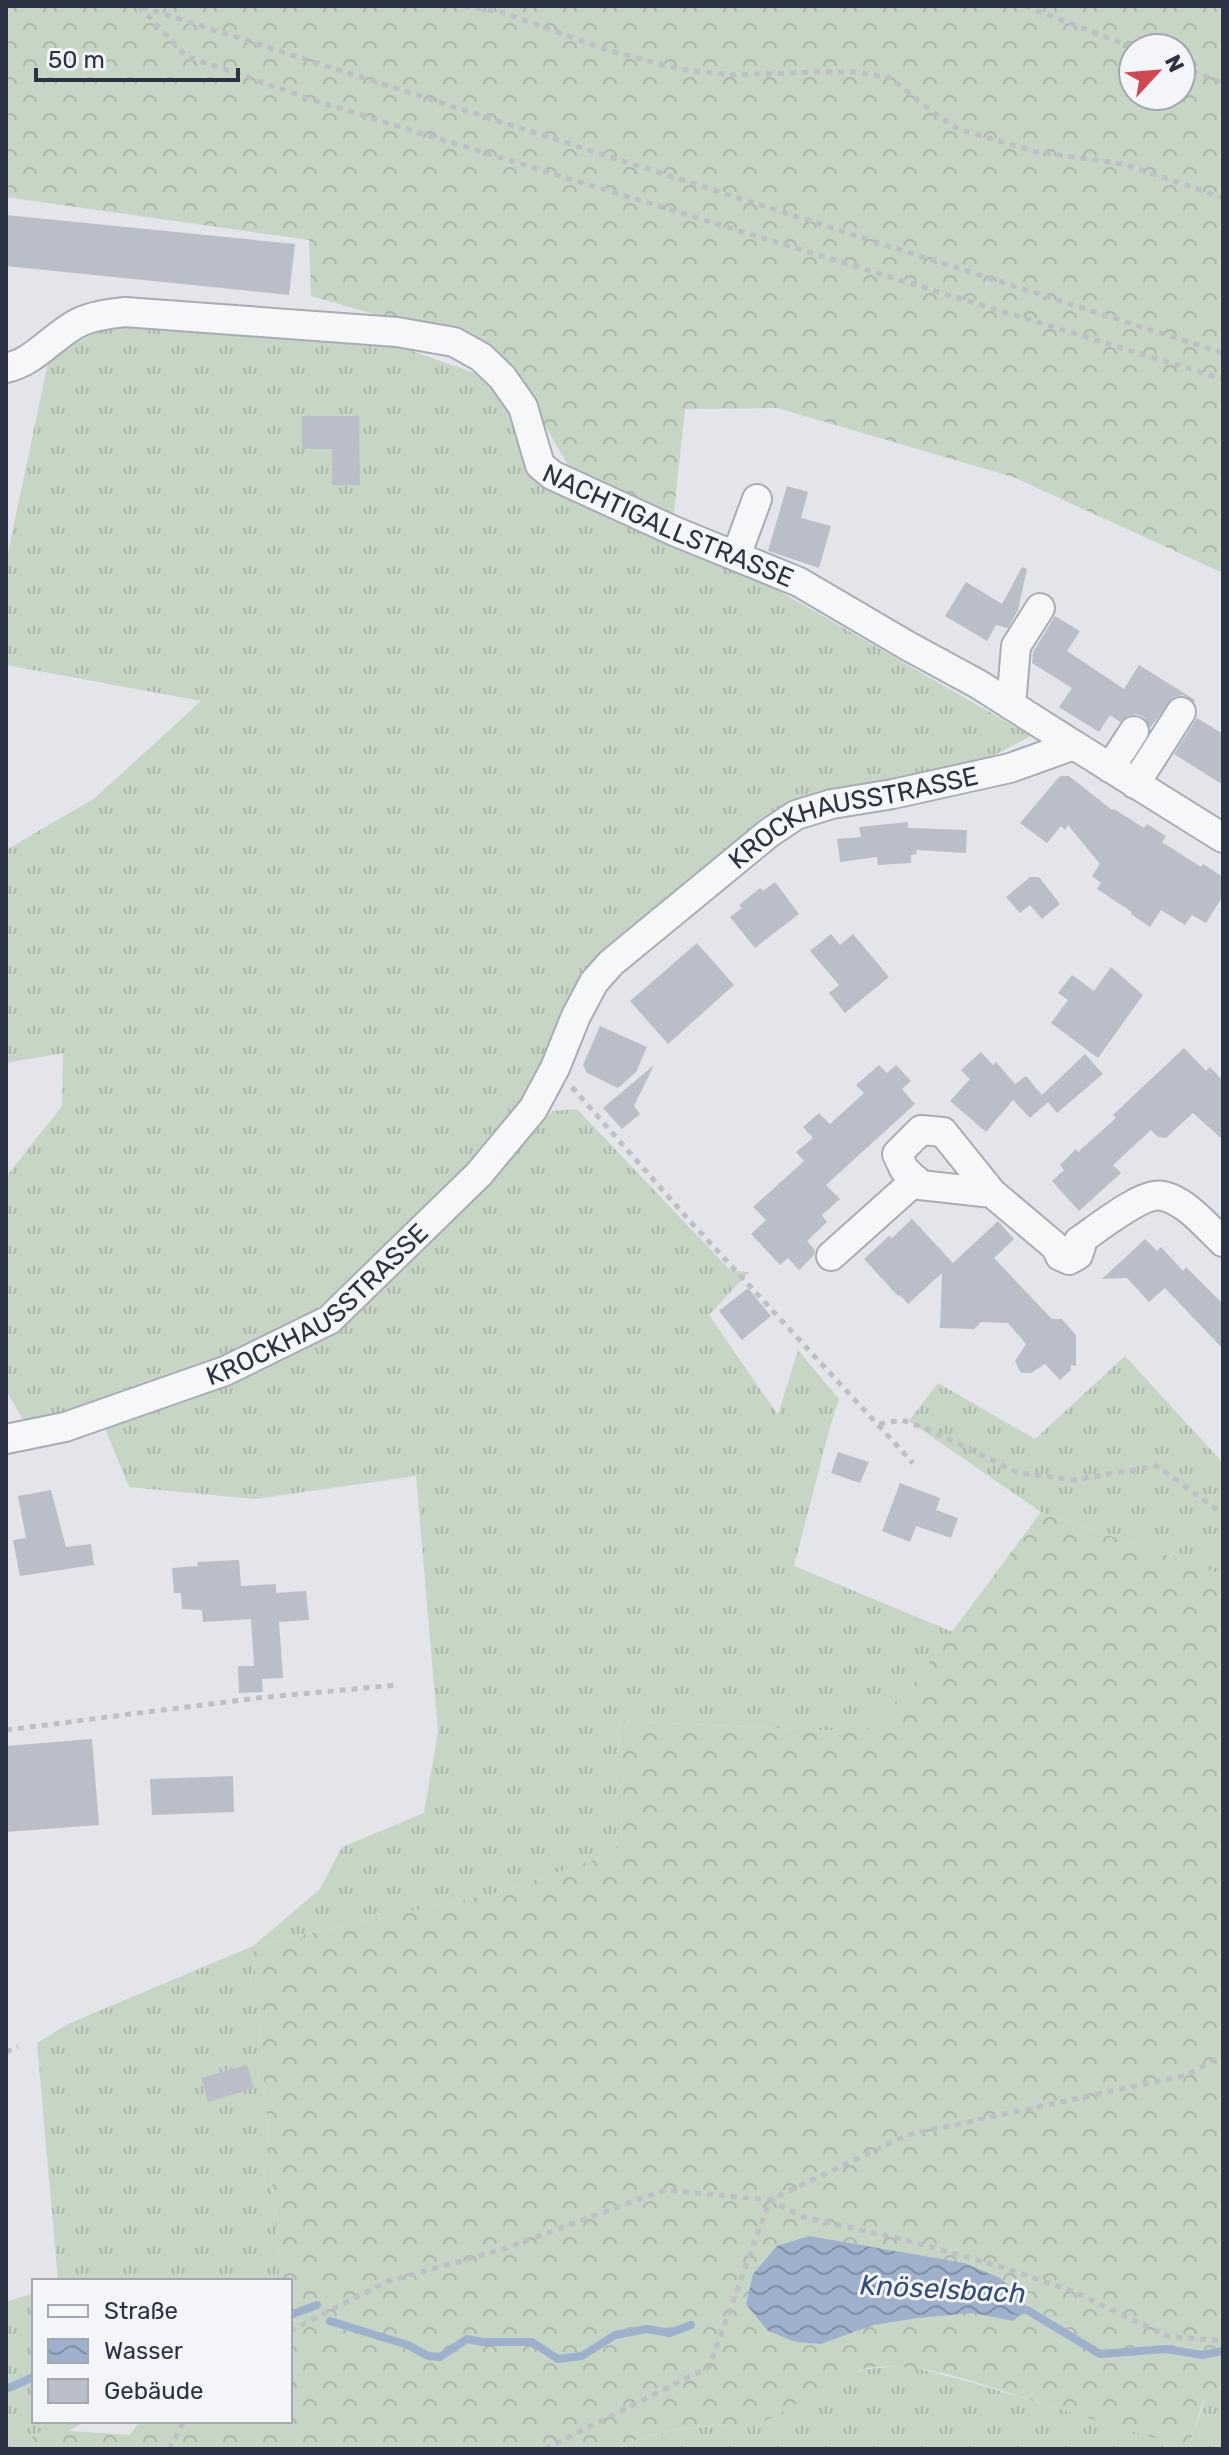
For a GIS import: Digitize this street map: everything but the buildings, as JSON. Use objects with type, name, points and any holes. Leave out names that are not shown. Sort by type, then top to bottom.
[{"type":"street","name":"NACHTIGALLSTRASSE","points":[[11,360],[76,324],[100,315],[125,312],[397,332],[454,342],[481,357],[502,377],[523,407],[540,465],[552,475],[674,531],[799,582],[1074,745]]},
{"type":"street","points":[[736,556],[757,499]]},
{"type":"street","points":[[1001,699],[1016,646],[1040,608]]},
{"type":"street","points":[[1001,699],[1004,627]]},
{"type":"street","points":[[1135,784],[1181,712]]},
{"type":"street","points":[[1110,768],[1134,731]]},
{"type":"street","points":[[1074,745],[1223,838]]},
{"type":"street","name":"KROCKHAUSSTRASSE","points":[[6,1439],[65,1427],[225,1371],[329,1320],[479,1174],[533,1109],[594,982],[611,963],[769,833],[796,815],[832,804],[1010,768],[1074,745]]},
{"type":"street","points":[[992,1193],[920,1185],[904,1169],[897,1154],[921,1130],[943,1132],[992,1193],[1068,1244],[1143,1199],[1161,1195],[1184,1206],[1223,1242]]},
{"type":"street","points":[[831,1256],[916,1180]]},
{"type":"path","points":[[139,6],[1223,353]]},
{"type":"path","points":[[139,6],[186,56],[319,102],[1223,379]]},
{"type":"path","points":[[464,6],[502,12],[607,50],[679,69],[730,75],[854,72],[889,77],[958,129],[1037,152],[1124,164],[1223,198]]},
{"type":"path","points":[[1025,6],[1117,41]]},
{"type":"path","points":[[1197,73],[1223,83]]},
{"type":"path","points":[[555,1068],[688,1219],[913,1463]]},
{"type":"path","points":[[879,1424],[902,1420],[1019,1473],[1074,1480],[1157,1466],[1223,1514]]},
{"type":"path","points":[[6,1730],[257,1698],[397,1685]]},
{"type":"path","points":[[6,2052],[18,2047]]},
{"type":"path","points":[[545,2449],[709,2367],[770,2200],[907,2135],[1187,2075],[1223,2055]]},
{"type":"path","points":[[292,2330],[386,2282],[500,2250],[665,2190],[770,2200],[803,2217],[906,2240],[1058,2286],[1167,2336],[1223,2341]]},
{"type":"path","points":[[169,2449],[183,2423]]},
{"type":"green space","points":[[6,6],[1223,6],[1223,573],[1013,477],[777,408],[685,409],[673,521],[570,469],[508,360],[457,338],[311,296],[309,240],[6,197]]},
{"type":"green space","points":[[116,321],[389,343],[492,379],[540,478],[750,574],[1031,736],[983,761],[799,799],[635,924],[576,990],[543,1071],[468,1167],[310,1315],[184,1374],[26,1425],[6,1390],[6,1177],[62,1106],[63,1053],[6,1063],[6,850],[95,798],[201,701],[6,665],[6,562],[49,358]]},
{"type":"green space","points":[[577,1109],[731,1271],[749,1272],[709,1315],[778,1415],[798,1350],[839,1399],[794,1566],[953,1632],[913,1684],[866,1732],[619,1721],[616,1852],[504,1891],[253,1946],[320,1889],[342,1847],[424,1813],[438,1732],[416,1476],[255,1499],[129,1487],[104,1426],[186,1402],[338,1329],[483,1192],[552,1111]]},
{"type":"green space","points":[[1125,1356],[1223,1463],[1223,1575],[1041,1512],[909,1421],[938,1383],[1035,1439]]},
{"type":"green space","points":[[1041,1512],[1223,1575],[1223,2404],[1204,2400],[1188,2448],[950,2375],[904,2367],[882,2367],[860,2370],[832,2381],[780,2413],[752,2425],[678,2430],[652,2435],[616,2449],[16,2449],[43,2429],[130,2435],[139,2423],[292,2423],[292,2279],[280,2279],[253,1946],[504,1891],[616,1852],[619,1721],[866,1732],[913,1684]]},
{"type":"green space","points":[[253,1946],[280,2279],[58,2279],[37,2043],[68,2024]]},
{"type":"green space","points":[[32,2294],[32,2423],[83,2423],[33,2449],[6,2449],[6,2302]]},
{"type":"green space","points":[[889,2367],[913,2367],[967,2381],[1188,2448],[1205,2400],[1223,2404],[1223,2449],[616,2449],[653,2435],[679,2430],[755,2424],[841,2376]]},
{"type":"water","points":[[809,2236],[964,2263],[1000,2278],[1023,2298],[1027,2310],[1013,2321],[973,2313],[917,2318],[873,2325],[821,2344],[796,2342],[768,2331],[746,2304],[753,2274],[777,2246]]},
{"type":"waterway","name":"Knöselsbach","points":[[292,2314],[317,2305]]},
{"type":"waterway","name":"Knöselsbach","points":[[1017,2310],[1027,2310],[1100,2354],[1166,2349],[1202,2355],[1223,2351]]},
{"type":"waterway","name":"Knöselsbach","points":[[330,2321],[408,2345],[428,2356],[440,2357],[467,2339],[532,2342],[558,2359],[582,2356],[615,2335],[647,2329],[670,2333],[691,2325]]},
{"type":"waterway","name":"Knöselsbach","points":[[6,2389],[32,2378]]}]
